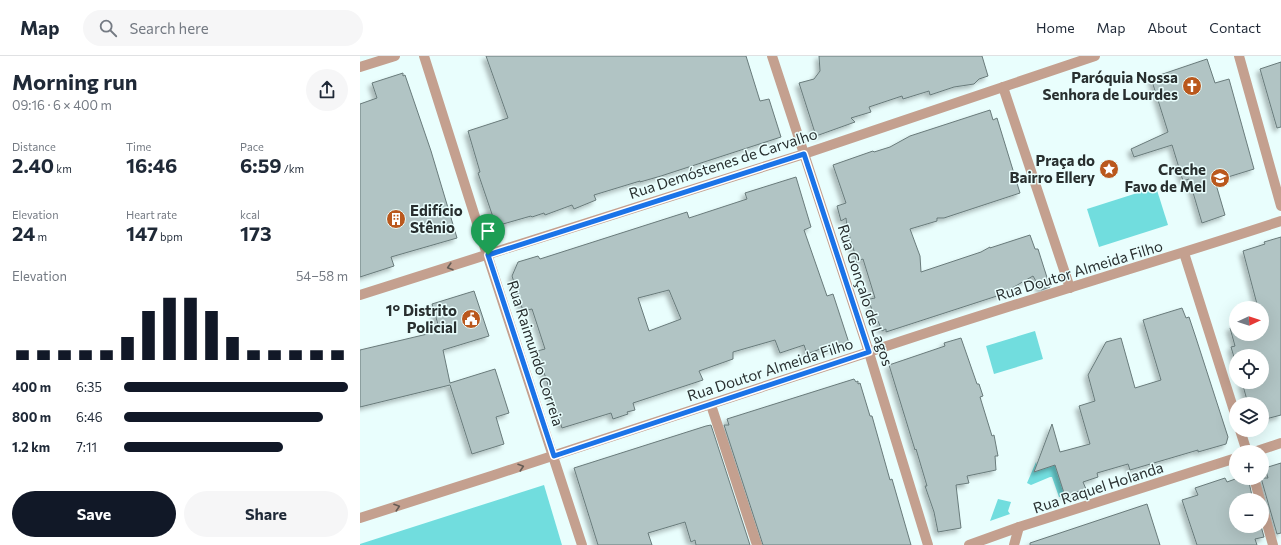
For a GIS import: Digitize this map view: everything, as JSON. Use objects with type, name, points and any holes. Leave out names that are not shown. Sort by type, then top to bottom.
[{"type":"street","points":[[360,67],[395,56]]},
{"type":"street","name":"Rua Raimundo Correia","points":[[424,56],[582,545]]},
{"type":"street","name":"Rua Gonçalo de Lagos","points":[[772,56],[869,352],[928,545]]},
{"type":"street","name":"Rua Demóstenes de Carvalho","points":[[360,295],[804,154],[1095,56]]},
{"type":"street","points":[[1239,56],[1281,206]]},
{"type":"street","points":[[1003,87],[1070,288]]},
{"type":"street","name":"Rua Doutor Almeida Filho","points":[[360,518],[711,405],[869,352],[1281,221]]},
{"type":"street","points":[[1184,253],[1230,397]]},
{"type":"street","points":[[711,405],[757,545]]},
{"type":"street","points":[[1269,447],[1281,443]]},
{"type":"street","name":"Rua Raquel Holanda","points":[[969,545],[1229,460]]},
{"type":"street","points":[[1014,545],[1019,528]]},
{"type":"street","points":[[1269,531],[1273,545]]},
{"type":"shaded area","points":[[1156,187],[1168,225],[1099,247],[1087,209]]},
{"type":"shaded area","points":[[1035,331],[1043,359],[994,374],[986,346]]},
{"type":"shaded area","points":[[1036,462],[1039,470],[1055,465],[1065,496],[1059,497],[1052,477],[1031,485],[1027,483]]},
{"type":"shaded area","points":[[544,485],[562,545],[360,545],[360,544]]},
{"type":"shaded area","points":[[998,499],[1011,502],[1008,511],[1010,514],[990,521]]},
{"type":"building","points":[[486,56],[746,56],[760,101],[769,99],[781,137],[661,176],[594,195],[596,200],[574,209],[572,205],[545,215],[544,213],[496,226],[478,173],[480,172],[468,131],[508,118]]},
{"type":"building","points":[[819,56],[982,56],[988,76],[979,79],[974,84],[954,87],[930,95],[929,91],[903,99],[902,96],[869,107],[871,112],[851,118],[855,122],[816,136],[799,83],[814,79],[820,71]]},
{"type":"building","points":[[1207,59],[1215,83],[1229,79],[1254,169],[1215,181],[1225,215],[1202,223],[1189,179],[1183,181],[1172,145],[1134,157],[1131,149],[1168,132],[1151,78]]},
{"type":"building","points":[[1281,62],[1281,127],[1277,128],[1260,69]]},
{"type":"building","points":[[403,73],[403,76],[405,75],[431,151],[457,238],[391,257],[394,266],[360,277],[360,104],[377,98],[372,83]]},
{"type":"building","points":[[990,110],[993,120],[997,118],[1020,193],[944,218],[937,218],[937,221],[910,229],[920,256],[921,272],[981,252],[990,247],[1030,235],[1035,249],[1038,249],[1050,287],[1041,290],[1033,276],[1000,295],[886,332],[886,329],[882,331],[878,321],[876,322],[870,304],[870,299],[875,298],[863,259],[856,262],[847,228],[846,218],[841,221],[837,206],[846,203],[833,165],[873,151],[874,152],[890,147],[910,136]]},
{"type":"building","points":[[796,177],[811,227],[804,230],[827,296],[833,294],[849,343],[824,351],[823,348],[807,354],[804,345],[780,353],[775,340],[733,352],[733,359],[699,371],[703,380],[633,403],[635,410],[627,412],[628,414],[613,419],[611,413],[562,428],[537,351],[545,349],[532,309],[523,311],[512,276],[518,262],[538,256],[540,259],[687,212],[689,218],[747,199],[745,193]],"holes":[[[669,290],[681,319],[649,331],[638,298]]]},
{"type":"building","points":[[1281,237],[1281,415],[1269,418],[1269,397],[1246,397],[1244,389],[1269,389],[1269,349],[1232,349],[1231,347],[1235,346],[1234,341],[1269,341],[1269,301],[1256,301],[1243,251],[1265,244],[1264,242]]},
{"type":"building","points":[[474,291],[489,336],[443,350],[450,383],[495,369],[509,413],[496,417],[504,444],[472,454],[450,385],[360,407],[360,350],[440,331],[432,304]]},
{"type":"building","points":[[1182,308],[1186,318],[1189,317],[1196,338],[1228,437],[1226,444],[1198,452],[1198,450],[1130,470],[1128,464],[1097,473],[1098,477],[1083,482],[1086,489],[1065,496],[1055,465],[1034,472],[1052,424],[1060,452],[1090,444],[1079,406],[1095,401],[1088,375],[1106,342],[1121,338],[1135,388],[1161,380],[1143,320]]},
{"type":"building","points":[[961,338],[977,384],[979,384],[983,396],[980,397],[992,436],[994,435],[998,456],[995,456],[996,470],[967,476],[969,483],[956,485],[961,528],[938,532],[934,512],[925,486],[927,486],[889,365],[945,346],[944,343]]},
{"type":"building","points":[[854,379],[856,382],[858,381],[858,384],[860,383],[870,416],[872,416],[890,480],[892,479],[911,545],[763,545],[724,425],[729,425],[727,419]]},
{"type":"building","points":[[711,425],[750,545],[696,545],[695,540],[691,542],[685,522],[648,533],[652,545],[598,545],[574,468]]},
{"type":"building","points":[[1281,463],[1281,533],[1277,534],[1269,506],[1269,493],[1265,493],[1263,485],[1269,485],[1269,467]]},
{"type":"building","points":[[1225,478],[1227,482],[1229,481],[1229,485],[1250,485],[1251,493],[1229,493],[1229,533],[1263,533],[1264,537],[1255,539],[1257,545],[1197,545],[1182,500],[1198,495],[1195,488]]},
{"type":"building","points":[[1147,504],[1160,545],[1030,545],[1030,543]]},
{"type":"place","name":"Paróquia Nossa Senhora de Lourdes","points":[[1192,86]]},
{"type":"place","name":"Praça do Bairro Ellery","points":[[1109,169]]},
{"type":"place","name":"Creche Favo de Mel","points":[[1220,178]]},
{"type":"place","name":"Edifício Stênio","points":[[396,219]]},
{"type":"place","name":"1° Distrito Policial","points":[[471,319]]},
{"type":"route","points":[[804,154],[869,352],[554,456],[488,255],[804,154]]}]
